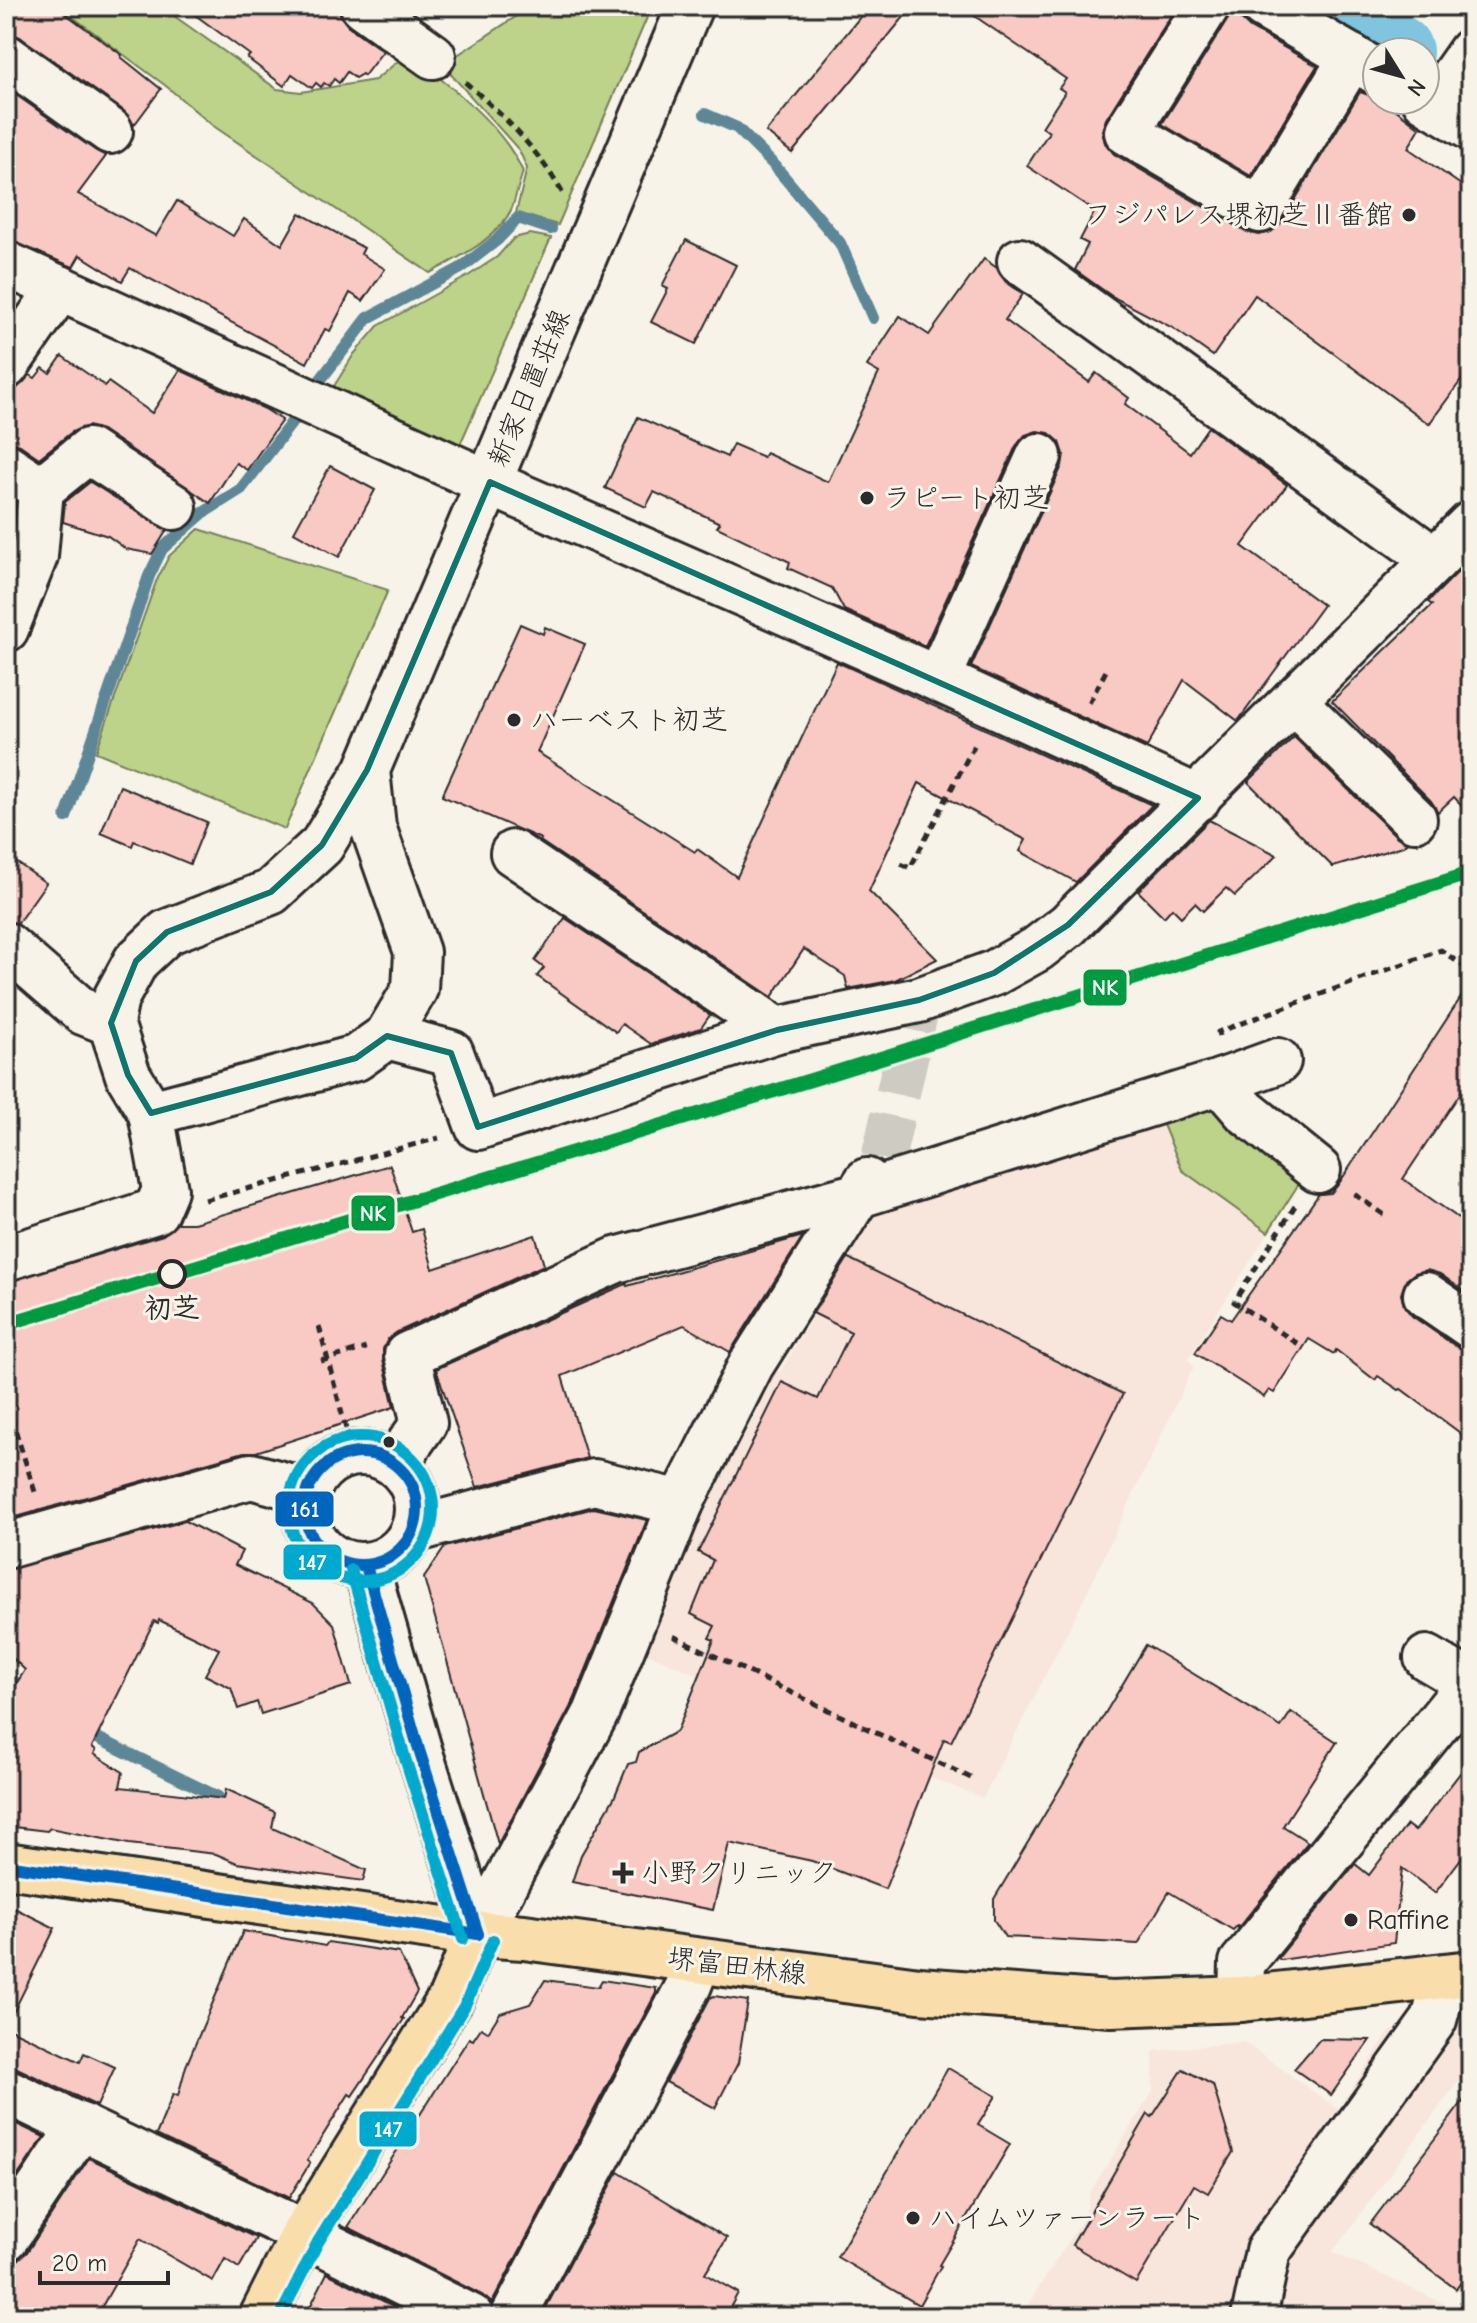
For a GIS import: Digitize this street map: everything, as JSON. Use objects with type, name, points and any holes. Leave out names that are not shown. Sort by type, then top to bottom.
[{"type":"main road","name":"堺富田林線","points":[[6,1865],[478,1934],[524,1937],[919,1990],[1031,2000],[1111,2004],[1241,1999],[1459,1974]]},
{"type":"main road","points":[[262,2317],[304,2234],[451,1998],[478,1934]]},
{"type":"street","points":[[363,6],[433,56]]},
{"type":"street","name":"新家日置荘線","points":[[111,1023],[116,998],[136,961],[167,932],[271,892],[322,845],[367,770],[690,6]]},
{"type":"street","points":[[1207,6],[1127,132],[1260,210],[1361,70]]},
{"type":"street","points":[[1263,6],[1361,62]]},
{"type":"street","points":[[1441,87],[1467,56]]},
{"type":"street","points":[[6,57],[110,131]]},
{"type":"street","points":[[1441,109],[1471,128]]},
{"type":"street","points":[[387,1036],[451,1053],[478,1127],[777,1030],[919,1000],[994,973],[1037,949],[1068,925],[1293,701],[1458,543],[1020,261]]},
{"type":"street","points":[[6,264],[1198,798]]},
{"type":"street","points":[[6,366],[60,288]]},
{"type":"street","points":[[6,629],[35,556],[24,477],[88,451],[174,507]]},
{"type":"street","points":[[938,679],[1039,456]]},
{"type":"street","points":[[1293,701],[1414,819]]},
{"type":"street","points":[[151,1113],[356,1058],[387,1036],[415,989],[417,952],[373,827],[367,770]]},
{"type":"street","points":[[513,853],[777,1030]]},
{"type":"street","points":[[6,945],[83,1012],[111,1023],[128,1075],[151,1113],[165,1190],[156,1211],[6,1258]]},
{"type":"street","points":[[396,1463],[424,1423],[407,1355],[616,1260],[856,1196],[1278,1061]]},
{"type":"street","points":[[1226,1080],[1245,1111],[1318,1170]]},
{"type":"street","points":[[478,1934],[596,1713],[681,1503],[751,1365],[856,1196],[883,1159]]},
{"type":"street","points":[[1426,1295],[1471,1326]]},
{"type":"street","points":[[344,1454],[352,1454],[380,1455],[396,1463],[408,1477],[415,1494],[417,1512],[406,1544],[382,1562],[366,1566],[339,1561],[317,1545],[308,1528],[304,1510],[307,1491],[316,1476],[328,1463],[344,1454]]},
{"type":"street","points":[[6,1546],[251,1476],[307,1491]]},
{"type":"street","points":[[413,1530],[594,1482],[681,1503]]},
{"type":"street","points":[[366,1566],[419,1750],[478,1934]]},
{"type":"street","points":[[1241,1999],[1242,1963],[1471,1683],[1427,1658]]},
{"type":"street","points":[[513,2317],[689,1985],[698,1962]]},
{"type":"street","points":[[1254,2317],[1268,2251],[1434,2020],[1459,1974]]},
{"type":"street","points":[[6,2091],[471,2317]]},
{"type":"street","points":[[6,2238],[81,2126]]},
{"type":"path","points":[[433,56],[517,129],[549,169],[563,195]]},
{"type":"path","points":[[901,864],[910,868],[995,706]]},
{"type":"path","points":[[1226,1080],[1218,1032],[1441,950],[1471,972]]},
{"type":"path","points":[[156,1211],[269,1185],[478,1127]]},
{"type":"path","points":[[1303,1347],[1234,1302],[1318,1170],[1386,1216]]},
{"type":"path","points":[[319,1326],[352,1454]]},
{"type":"path","points":[[7,1404],[48,1534]]},
{"type":"path","points":[[636,1619],[975,1780]]},
{"type":"highlighted area","points":[[490,482],[1198,798],[1068,925],[994,973],[919,1000],[777,1030],[478,1127],[451,1053],[387,1036],[356,1058],[151,1113],[128,1075],[111,1023],[136,961],[167,932],[271,892],[322,845],[367,770]]},
{"type":"shaded area","points":[[1219,1100],[1308,1171],[1188,1359],[1194,1366],[1083,1601],[983,1798],[635,1648],[691,1523],[770,1373],[781,1371],[875,1204]]},
{"type":"shaded area","points":[[1471,2010],[1471,2064],[1333,2252],[1445,2304],[1471,2304],[1471,2317],[1020,2317],[1085,2215],[1090,2192],[1153,2091],[1153,2051],[1244,2042],[1338,2109],[1390,2031]]},
{"type":"green space","points":[[58,6],[160,6],[277,89],[301,92],[375,80],[407,54],[473,107],[514,155],[523,172],[512,208],[506,219],[487,238],[430,273],[212,125],[166,86]]},
{"type":"green space","points":[[532,6],[652,6],[558,225],[516,213],[527,168],[519,150],[447,70],[456,56]]},
{"type":"green space","points":[[530,234],[551,238],[455,456],[326,399],[354,354],[378,326],[468,276],[497,257],[514,238]]},
{"type":"green space","points":[[199,529],[388,590],[285,829],[96,752],[156,582],[169,556]]},
{"type":"green space","points":[[1218,1100],[1307,1171],[1268,1232],[1182,1170],[1161,1120]]},
{"type":"building","points":[[6,6],[55,6],[122,55],[161,89],[134,125],[124,111],[20,37],[6,32]]},
{"type":"building","points":[[183,6],[338,6],[348,26],[383,51],[364,76],[355,78],[347,72],[339,83],[334,79],[329,86],[324,83],[321,87],[316,83],[312,88],[292,74],[284,86],[247,58],[250,55]]},
{"type":"building","points":[[869,6],[913,6],[792,153],[766,132]]},
{"type":"building","points":[[960,6],[1177,6],[1106,119],[1102,130],[1105,143],[1114,154],[1247,232],[1259,235],[1271,232],[1281,223],[1360,92],[1361,116],[1404,116],[1420,128],[1408,148],[1471,192],[1471,367],[1429,424],[1255,295],[1213,356],[1173,328],[1113,297],[1075,270],[1088,244],[1080,240],[1095,211],[1027,166],[1049,132],[1042,127],[1065,92],[1059,88],[1066,79]]},
{"type":"building","points":[[1231,10],[1250,28],[1317,66],[1251,176],[1162,124]]},
{"type":"building","points":[[6,88],[106,156],[78,194],[156,236],[177,201],[233,236],[244,219],[282,245],[300,213],[364,248],[361,254],[385,269],[363,301],[350,293],[330,331],[325,329],[307,363],[130,268],[122,281],[80,255],[73,267],[8,240]]},
{"type":"building","points":[[686,240],[736,265],[696,344],[651,322],[668,289],[662,286]]},
{"type":"building","points":[[984,259],[1023,294],[1005,320],[1089,382],[1096,373],[1129,398],[1125,404],[1190,453],[1208,427],[1287,485],[1242,546],[1323,605],[1238,721],[1184,680],[1147,747],[971,667],[1062,466],[1064,454],[1060,442],[1049,433],[1037,431],[1025,435],[1016,446],[925,646],[844,610],[832,588],[788,568],[790,562],[717,527],[720,523],[654,492],[646,507],[605,488],[638,417],[727,457],[733,444],[763,457],[766,453],[828,482],[879,373],[867,366],[900,316],[929,335]]},
{"type":"building","points":[[62,356],[105,386],[108,382],[152,413],[180,370],[282,420],[247,470],[236,463],[210,503],[102,430],[88,426],[72,432],[39,458],[20,445],[6,441],[6,391],[17,388],[30,375],[35,378],[43,368],[50,373]]},
{"type":"building","points":[[330,466],[375,490],[339,557],[294,532]]},
{"type":"building","points":[[90,482],[167,530],[152,554],[126,549],[108,536],[63,522],[65,502]]},
{"type":"building","points":[[1471,559],[1471,815],[1454,797],[1438,812],[1431,801],[1332,701],[1432,605],[1428,602]]},
{"type":"building","points":[[520,624],[543,634],[545,627],[585,644],[537,752],[695,852],[697,849],[737,877],[837,662],[1152,805],[1076,882],[1020,851],[1026,840],[919,783],[869,891],[937,959],[895,980],[848,989],[845,976],[804,949],[772,997],[541,839],[442,796]]},
{"type":"building","points":[[1294,737],[1397,837],[1407,843],[1333,867],[1248,782]]},
{"type":"building","points":[[120,786],[207,822],[190,864],[134,841],[132,846],[101,833]]},
{"type":"building","points":[[1209,820],[1277,855],[1235,896],[1226,888],[1203,911],[1195,903],[1181,917],[1172,908],[1164,917],[1138,891]]},
{"type":"building","points":[[6,855],[46,883],[17,924],[6,921]]},
{"type":"building","points":[[565,918],[710,1015],[701,1028],[651,1044],[622,1024],[616,1032],[537,976],[544,968],[535,961]]},
{"type":"building","points":[[1471,982],[1471,1077],[1403,1179],[1471,1227],[1471,1296],[1440,1274],[1427,1270],[1415,1273],[1406,1280],[1401,1294],[1404,1306],[1412,1316],[1457,1347],[1471,1351],[1471,1441],[1401,1389],[1378,1376],[1375,1380],[1336,1350],[1334,1354],[1309,1339],[1274,1393],[1269,1390],[1264,1397],[1195,1353],[1221,1314],[1231,1320],[1319,1194],[1331,1193],[1338,1185]]},
{"type":"building","points":[[390,1165],[412,1232],[422,1229],[433,1269],[535,1235],[544,1265],[397,1332],[388,1339],[383,1349],[383,1360],[394,1407],[256,1452],[244,1452],[6,1520],[6,1282],[163,1235],[178,1223],[194,1223]]},
{"type":"building","points":[[803,1236],[730,1352],[684,1325],[562,1376],[587,1458],[477,1487],[436,1369],[626,1284]]},
{"type":"building","points":[[848,1258],[1123,1394],[951,1742],[944,1739],[885,1889],[812,1861],[729,1843],[713,1910],[572,1882],[581,1855],[614,1798],[628,1764],[636,1762],[639,1752],[677,1731],[714,1640],[709,1638],[715,1626],[691,1614],[713,1560],[698,1552],[782,1382],[818,1399],[851,1332],[813,1313]]},
{"type":"building","points":[[594,1508],[647,1520],[573,1702],[498,1844],[424,1578],[445,1547]]},
{"type":"building","points":[[185,1521],[242,1551],[235,1565],[313,1603],[334,1624],[351,1685],[261,1714],[257,1702],[238,1709],[231,1688],[205,1675],[219,1649],[159,1620],[158,1623],[154,1621],[92,1747],[96,1750],[94,1754],[123,1772],[120,1787],[224,1799],[226,1789],[275,1812],[272,1828],[366,1870],[363,1881],[237,1863],[216,1854],[129,1844],[50,1828],[47,1831],[6,1826],[6,1700],[25,1670],[6,1652],[6,1570]]},
{"type":"building","points":[[1146,1645],[1281,1727],[1291,1712],[1337,1742],[1283,1826],[1308,1842],[1238,1928],[1233,1930],[1169,1892],[1138,1944],[1005,1937],[994,1920],[994,1899]]},
{"type":"building","points":[[1471,1759],[1471,1845],[1435,1893],[1402,1868],[1394,1943],[1278,1958],[1355,1864],[1369,1875],[1407,1825],[1415,1831]]},
{"type":"building","points":[[6,1904],[55,1928],[6,2027]]},
{"type":"building","points":[[243,1931],[325,1946],[328,1942],[399,1953],[417,1992],[404,2019],[352,2096],[349,2094],[307,2161],[310,2163],[289,2198],[156,2135],[173,2094],[178,2096],[186,2066]]},
{"type":"building","points":[[545,1980],[598,1987],[602,1980],[656,1988],[656,1993],[492,2303],[482,2295],[348,2227],[469,2038],[473,2040],[481,2028],[488,2032],[500,2013],[530,2004]]},
{"type":"building","points":[[710,1998],[748,2001],[738,2063],[715,2108],[666,2082]]},
{"type":"building","points":[[6,2027],[80,2062],[84,2053],[115,2067],[97,2106],[17,2068],[6,2066]]},
{"type":"building","points":[[1320,2039],[1370,2040],[1331,2095],[1294,2069]]},
{"type":"building","name":"ハイムツァーンラート","points":[[948,2068],[996,2096],[978,2125],[1010,2144],[919,2305],[837,2257]]},
{"type":"building","points":[[1183,2069],[1213,2085],[1233,2152],[1208,2193],[1194,2185],[1136,2283],[1072,2245],[1148,2114],[1152,2117]]},
{"type":"building","points":[[1471,2091],[1471,2269],[1456,2289],[1370,2224]]},
{"type":"building","points":[[6,2119],[44,2137],[6,2193]]},
{"type":"building","points":[[89,2158],[256,2238],[239,2268],[225,2259],[213,2281],[140,2239],[96,2317],[6,2317],[6,2263],[18,2260],[27,2252]]},
{"type":"building","points":[[618,2172],[727,2238],[705,2274],[738,2293],[725,2317],[541,2317]]},
{"type":"building","points":[[327,2273],[415,2317],[305,2317]]},
{"type":"waterway","points":[[1311,6],[1366,36]]},
{"type":"waterway","points":[[705,114],[737,128],[774,165],[840,243],[873,318]]},
{"type":"waterway","points":[[318,383],[368,318],[461,268],[497,240],[518,218],[551,229]]},
{"type":"waterway","points":[[66,817],[149,576],[162,549],[203,513],[241,489],[302,409]]},
{"type":"waterway","points":[[6,1675],[29,1693]]},
{"type":"waterway","points":[[83,1731],[218,1797]]},
{"type":"tunnel","points":[[883,1159],[919,1000]]},
{"type":"transit line","name":"NK","points":[[6,1324],[814,1079],[1471,873]]},
{"type":"transit line","name":"147","points":[[361,1437],[389,1442],[412,1458],[428,1481],[433,1509],[428,1537],[412,1560],[389,1576],[361,1581],[333,1576],[310,1560],[294,1537],[289,1509],[294,1481],[310,1458],[333,1442],[361,1437]]},
{"type":"transit line","name":"161","points":[[361,1453],[383,1457],[401,1469],[413,1487],[417,1509],[413,1531],[401,1549],[383,1561],[361,1565],[339,1561],[321,1549],[309,1531],[305,1509],[309,1487],[321,1469],[339,1457],[361,1453]]},
{"type":"transit line","name":"161","points":[[366,1566],[419,1750],[478,1934]]},
{"type":"transit line","name":"147","points":[[351,1570],[404,1755],[463,1939]]},
{"type":"transit line","name":"161","points":[[6,1865],[478,1934]]},
{"type":"transit line","name":"147","points":[[280,2317],[318,2242],[465,2005],[493,1940]]},
{"type":"place","name":"フジパレス堺初芝Ⅱ番館","points":[[1409,215]]},
{"type":"place","name":"ラピート初芝","points":[[867,498]]},
{"type":"place","name":"ハーベスト初芝","points":[[514,720]]},
{"type":"place","name":"初芝","points":[[172,1274]]},
{"type":"place","name":"小野クリニック","points":[[623,1873]]},
{"type":"place","name":"Raffine","points":[[1351,1920]]},
{"type":"place","name":"ハイムツァーンラート","points":[[913,2218]]}]
